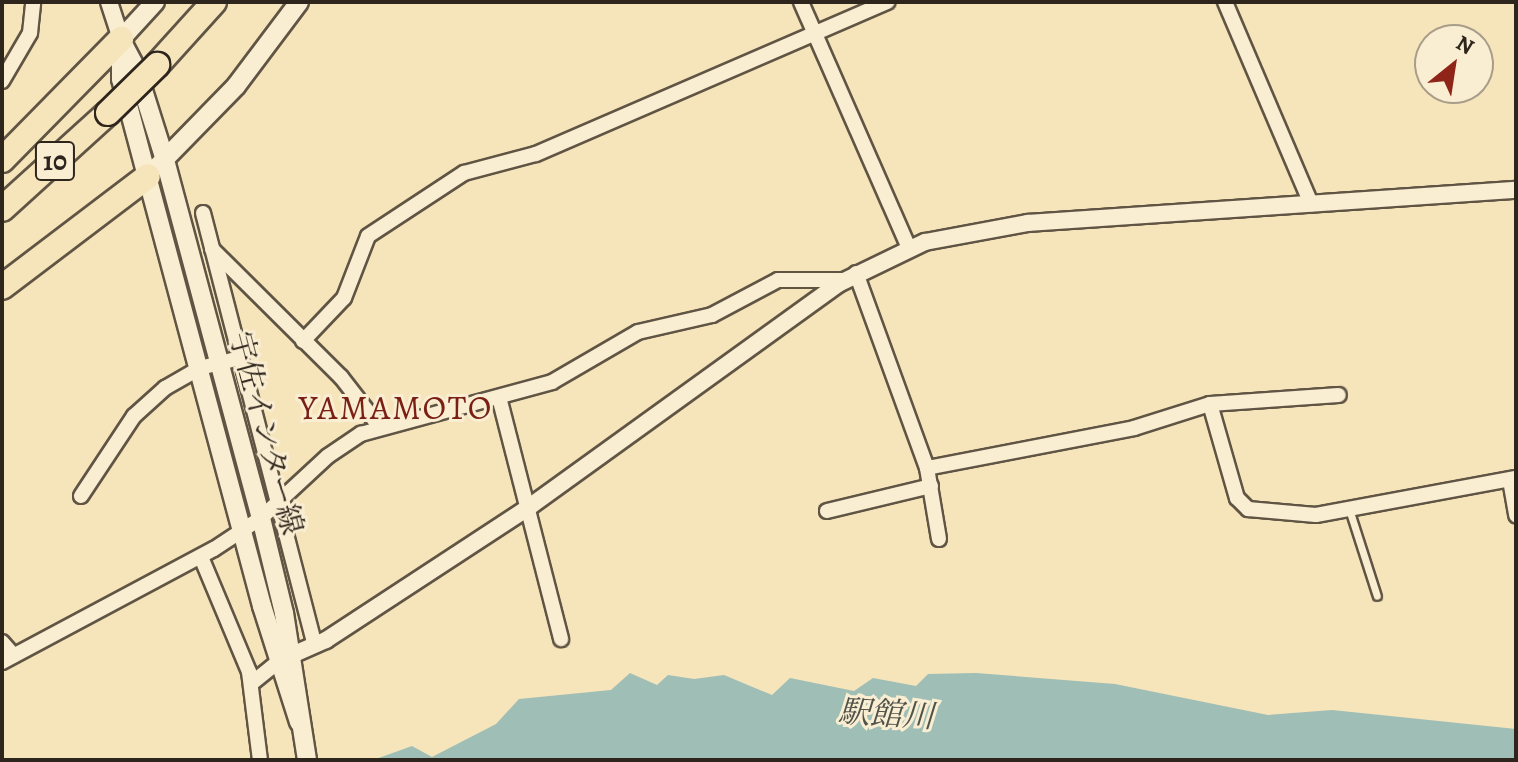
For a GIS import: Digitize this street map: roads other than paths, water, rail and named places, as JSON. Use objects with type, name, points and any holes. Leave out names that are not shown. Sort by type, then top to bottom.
[{"type":"highway","name":"10","points":[[2,209],[108,113],[214,2]]},
{"type":"highway","points":[[2,160],[121,39]]},
{"type":"highway","points":[[2,287],[156,168]]},
{"type":"main road","points":[[121,39],[155,2]]},
{"type":"main road","points":[[156,168],[265,52],[299,2]]},
{"type":"main road","name":"宇佐インター線","points":[[121,39],[121,79],[156,168],[219,362],[261,518],[285,658],[307,760]]},
{"type":"main road","name":"宇佐インター線","points":[[156,168],[200,368],[242,531],[285,658]]},
{"type":"street","points":[[2,81],[30,33],[33,2]]},
{"type":"street","points":[[109,2],[121,39]]},
{"type":"street","points":[[801,2],[909,248]]},
{"type":"street","points":[[303,341],[344,298],[368,236],[464,173],[536,154],[888,2]]},
{"type":"street","points":[[1225,2],[1311,204]]},
{"type":"street","points":[[252,683],[285,658],[315,645],[529,507],[851,276],[909,248],[993,226],[1516,190]]},
{"type":"street","points":[[203,213],[315,645]]},
{"type":"street","points":[[212,249],[303,341],[379,426]]},
{"type":"street","points":[[2,642],[8,659],[201,557],[261,518],[345,442],[379,426],[552,382],[649,328],[720,312],[778,280],[851,276]]},
{"type":"street","points":[[851,276],[927,468],[939,539]]},
{"type":"street","points":[[81,496],[134,416],[165,388],[200,368],[240,358]]},
{"type":"street","points":[[927,468],[1134,428],[1210,404],[1339,395]]},
{"type":"street","points":[[499,397],[561,639]]},
{"type":"street","points":[[1210,404],[1243,507],[1310,515],[1513,479],[1516,515]]},
{"type":"street","points":[[827,511],[931,486]]},
{"type":"street","points":[[201,557],[252,683],[260,760]]},
{"type":"lane","points":[[1349,509],[1377,596]]},
{"type":"water","name":"駅館川","points":[[630,673],[657,685],[668,675],[694,679],[724,675],[772,695],[790,678],[854,691],[873,678],[916,686],[928,674],[976,673],[1115,684],[1268,715],[1332,710],[1516,729],[1516,760],[373,760],[412,746],[432,757],[496,724],[519,699],[611,690]]},
{"type":"district","name":"YAMAMOTO","points":[[396,408]]}]
